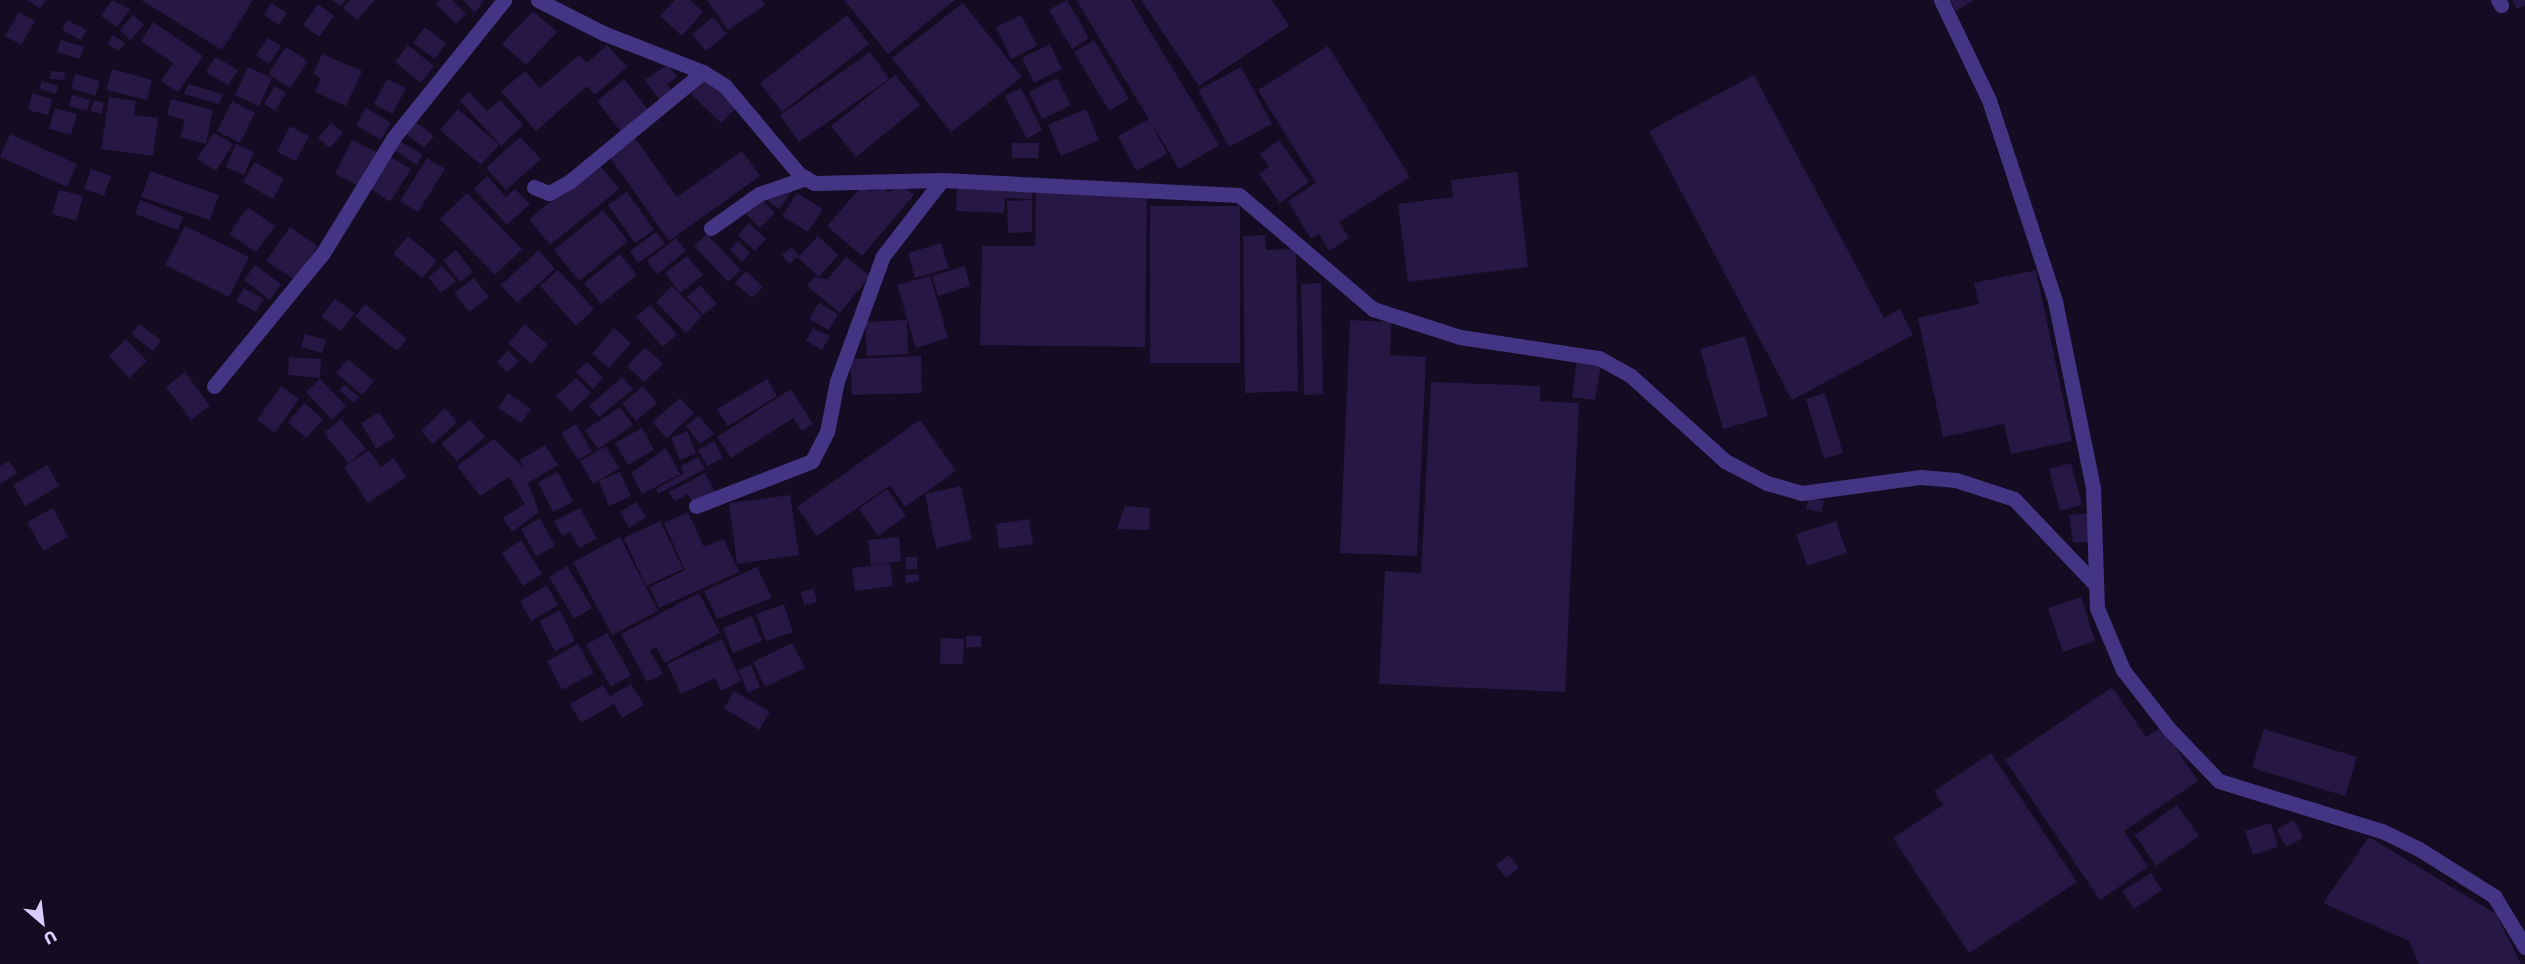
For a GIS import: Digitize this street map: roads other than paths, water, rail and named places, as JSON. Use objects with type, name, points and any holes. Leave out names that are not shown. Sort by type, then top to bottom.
[{"type":"street","points":[[214,386],[332,242],[394,137],[504,0]]},
{"type":"street","points":[[538,0],[603,33],[703,72],[724,86],[806,178]]},
{"type":"street","points":[[1941,0],[1989,100],[2055,301],[2093,488],[2095,584],[2102,624],[2123,670],[2169,729],[2219,781],[2382,831],[2419,849],[2494,896],[2525,947]]},
{"type":"street","points":[[534,187],[549,193],[569,182],[703,72]]},
{"type":"street","points":[[711,228],[759,194],[806,178],[837,185],[942,180],[1239,195],[1373,309],[1460,337],[1599,358],[1631,376],[1725,461],[1767,483],[1802,494],[1921,477],[1956,480],[2014,499],[2095,584]]},
{"type":"street","points":[[696,506],[812,461],[827,432],[837,381],[883,256],[942,180]]}]
